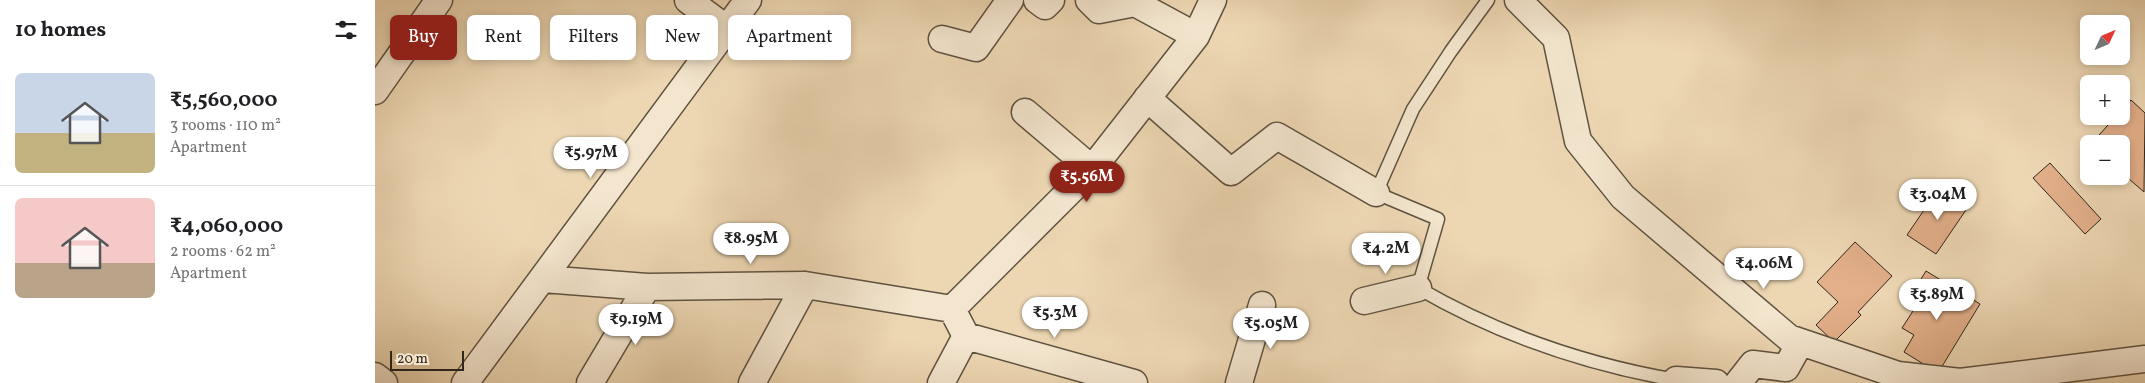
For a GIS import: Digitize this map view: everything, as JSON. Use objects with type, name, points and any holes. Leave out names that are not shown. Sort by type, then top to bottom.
[{"type":"street","points":[[375,91],[439,0]]},
{"type":"street","points":[[687,0],[727,30]]},
{"type":"street","points":[[465,383],[749,0]]},
{"type":"street","points":[[942,38],[976,48],[1010,0]]},
{"type":"street","points":[[1037,0],[1045,6],[1051,0]]},
{"type":"street","points":[[1089,0],[1099,10],[1135,3],[1196,36]]},
{"type":"street","points":[[952,309],[1093,169],[1196,36],[1213,0]]},
{"type":"street","points":[[1518,0],[1556,38],[1578,141],[1623,198],[1789,338],[1898,375],[1960,382],[2145,359]]},
{"type":"street","points":[[1147,98],[1231,172],[1277,136],[1376,193]]},
{"type":"street","points":[[1025,112],[1093,169]]},
{"type":"street","points":[[543,279],[647,288],[805,285],[952,309]]},
{"type":"street","points":[[752,383],[805,285]]},
{"type":"street","points":[[590,383],[647,288]]},
{"type":"street","points":[[1364,301],[1419,288]]},
{"type":"street","points":[[1239,383],[1262,305]]},
{"type":"street","points":[[952,309],[965,336],[1134,383]]},
{"type":"street","points":[[941,383],[965,336]]},
{"type":"street","points":[[1738,383],[1753,364],[1786,368],[1800,343]]},
{"type":"street","points":[[375,376],[384,383]]},
{"type":"street","points":[[1675,381],[1716,383]]},
{"type":"lane","points":[[1489,0],[1451,51],[1413,109],[1376,193],[1438,220],[1419,288],[1462,313],[1553,351],[1623,370],[1675,381]]},
{"type":"building","points":[[2130,101],[2145,113],[2144,192],[2130,180],[2130,135],[2099,135],[2108,125],[2130,125]]},
{"type":"building","points":[[2050,163],[2101,219],[2085,234],[2033,178]]},
{"type":"building","points":[[1939,188],[1968,207],[1936,254],[1907,235]]},
{"type":"building","points":[[1855,242],[1892,276],[1858,312],[1861,315],[1834,342],[1816,325],[1838,302],[1817,282]]},
{"type":"building","points":[[1926,271],[1980,304],[1938,373],[1904,352],[1914,335],[1902,328],[1913,311],[1905,305]]}]
